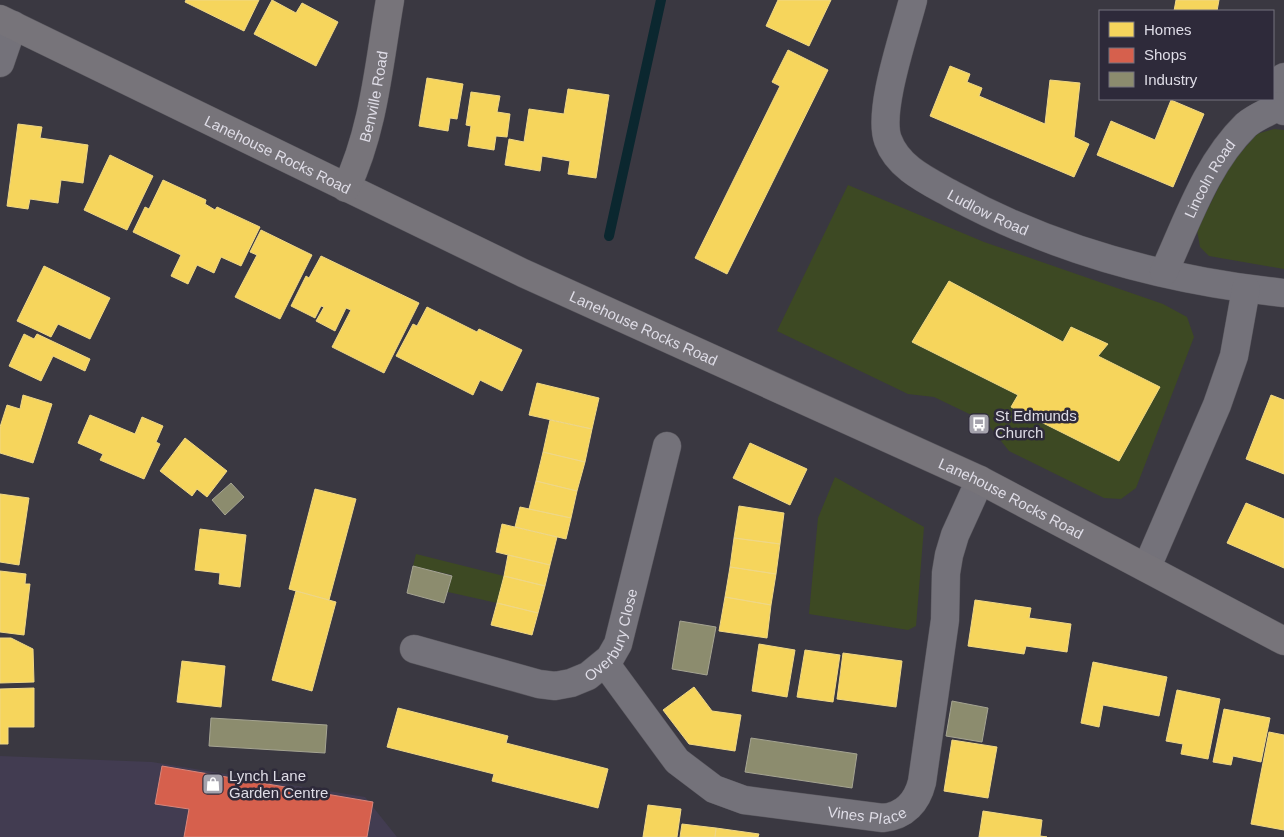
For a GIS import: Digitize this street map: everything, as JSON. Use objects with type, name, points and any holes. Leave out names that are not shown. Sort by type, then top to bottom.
[{"type":"main road","name":"Benville Road","points":[[346,188],[356,167],[370,122],[390,0]]},
{"type":"main road","name":"Lanehouse Rocks Road","points":[[6,22],[346,188],[636,326],[750,375],[980,480],[1284,641]]},
{"type":"street","name":"Ludlow Road","points":[[913,0],[885,120],[888,141],[908,168],[1011,225],[1092,254],[1164,272],[1246,289],[1284,293]]},
{"type":"street","points":[[0,63],[6,22]]},
{"type":"street","name":"Lincoln Road","points":[[1164,272],[1211,170],[1227,147],[1248,124],[1282,109],[1284,77]]},
{"type":"street","points":[[1147,567],[1217,405],[1234,356],[1246,289]]},
{"type":"street","name":"Overbury Close","points":[[414,650],[547,686],[563,685],[579,680],[605,663],[618,644],[667,446]]},
{"type":"street","name":"Vines Place","points":[[605,663],[677,761],[714,789],[744,800],[883,818],[901,814],[914,801],[922,782],[945,620],[946,573],[949,555],[955,535],[980,480]]},
{"type":"shaded area","points":[[0,756],[152,762],[365,797],[397,837],[0,837]]},
{"type":"green space","points":[[1274,129],[1284,130],[1284,269],[1209,256],[1200,247],[1197,230],[1230,165],[1257,134]]},
{"type":"green space","points":[[848,185],[984,242],[1163,304],[1187,317],[1194,337],[1136,488],[1121,499],[1104,498],[1009,451],[986,422],[934,397],[908,394],[777,331]]},
{"type":"green space","points":[[835,477],[924,527],[916,626],[908,630],[809,614],[818,518]]},
{"type":"green space","points":[[416,554],[504,576],[497,603],[448,592],[452,575],[413,566]]},
{"type":"building: Homes","points":[[186,0],[259,0],[244,31],[185,2]]},
{"type":"building: Homes","points":[[272,0],[296,13],[302,3],[338,22],[316,66],[254,34]]},
{"type":"building: Homes","points":[[778,0],[831,0],[809,46],[766,26]]},
{"type":"building: Homes","points":[[1176,0],[1219,0],[1217,10],[1174,10]]},
{"type":"building: Homes","points":[[788,50],[828,70],[727,274],[695,258],[780,86],[772,82]]},
{"type":"building: Homes","points":[[950,66],[970,74],[967,82],[982,88],[979,96],[1045,124],[1050,80],[1080,83],[1074,137],[1089,144],[1074,177],[930,116]]},
{"type":"building: Homes","points":[[427,78],[463,84],[457,119],[450,118],[448,131],[419,126]]},
{"type":"building: Homes","points":[[568,89],[609,95],[596,178],[568,174],[570,161],[542,156],[540,171],[505,165],[509,139],[524,142],[529,109],[564,114]]},
{"type":"building: Homes","points":[[471,92],[500,96],[497,112],[510,114],[507,137],[496,136],[494,150],[468,146],[471,126],[466,125]]},
{"type":"building: Homes","points":[[1171,100],[1204,114],[1173,187],[1097,155],[1111,121],[1155,140]]},
{"type":"building: Homes","points":[[18,124],[42,127],[40,138],[88,145],[83,183],[61,180],[58,203],[30,199],[28,209],[7,206]]},
{"type":"building: Homes","points":[[110,155],[153,176],[127,230],[84,210]]},
{"type":"building: Homes","points":[[163,180],[206,200],[205,204],[215,210],[217,207],[260,227],[241,266],[221,257],[214,273],[197,265],[188,284],[171,276],[181,255],[133,232],[145,207],[149,209]]},
{"type":"building: Homes","points":[[261,230],[312,255],[280,319],[235,297],[257,255],[250,252]]},
{"type":"building: Homes","points":[[321,256],[419,303],[384,373],[332,347],[351,310],[346,308],[335,331],[316,321],[324,307],[321,306],[315,318],[291,306],[306,276],[309,278]]},
{"type":"building: Homes","points":[[44,266],[110,298],[90,339],[58,324],[51,337],[17,321]]},
{"type":"building: Homes","points":[[949,281],[1063,342],[1071,327],[1108,344],[1098,356],[1160,387],[1119,461],[1011,407],[1018,395],[912,342]]},
{"type":"building: Homes","points":[[427,307],[477,332],[479,329],[522,350],[502,391],[480,380],[473,395],[396,356],[413,324],[417,326]]},
{"type":"building: Homes","points":[[24,334],[34,339],[37,334],[90,359],[85,371],[53,356],[41,381],[9,366]]},
{"type":"building: Homes","points":[[537,383],[599,398],[592,429],[529,415]]},
{"type":"building: Homes","points":[[23,395],[52,404],[33,463],[0,453],[0,427],[7,405],[20,409]]},
{"type":"building: Homes","points":[[1271,395],[1284,400],[1284,474],[1246,459]]},
{"type":"building: Homes","points":[[90,415],[135,434],[142,417],[163,426],[156,442],[160,444],[144,479],[100,460],[103,454],[78,443]]},
{"type":"building: Homes","points":[[550,420],[592,429],[585,462],[543,452]]},
{"type":"building: Homes","points":[[185,438],[227,471],[207,497],[197,489],[192,496],[160,471]]},
{"type":"building: Homes","points":[[750,443],[807,469],[790,505],[733,478]]},
{"type":"building: Homes","points":[[543,452],[585,462],[577,491],[536,481]]},
{"type":"building: Homes","points":[[536,481],[577,491],[571,518],[529,509]]},
{"type":"building: Homes","points":[[315,489],[356,499],[329,600],[289,589]]},
{"type":"building: Homes","points":[[0,494],[29,498],[19,565],[0,562]]},
{"type":"building: Homes","points":[[1246,503],[1284,519],[1284,568],[1227,543]]},
{"type":"building: Homes","points":[[739,506],[784,513],[780,544],[734,538]]},
{"type":"building: Homes","points":[[520,507],[571,518],[566,539],[515,527]]},
{"type":"building: Homes","points":[[502,524],[557,537],[550,565],[496,552]]},
{"type":"building: Homes","points":[[200,529],[246,535],[240,587],[219,584],[220,573],[195,570]]},
{"type":"building: Homes","points":[[734,538],[780,544],[776,574],[730,567]]},
{"type":"building: Homes","points":[[508,555],[550,565],[545,586],[504,576]]},
{"type":"building: Homes","points":[[730,567],[776,574],[771,605],[725,597]]},
{"type":"building: Homes","points":[[0,571],[26,574],[25,584],[30,584],[24,635],[0,632]]},
{"type":"building: Homes","points":[[504,576],[545,586],[538,613],[497,603]]},
{"type":"building: Homes","points":[[296,591],[336,602],[312,691],[272,680]]},
{"type":"building: Homes","points":[[725,597],[771,605],[767,638],[719,631]]},
{"type":"building: Homes","points":[[975,600],[1031,608],[1029,618],[1071,624],[1067,652],[1026,646],[1024,654],[968,646]]},
{"type":"building: Homes","points":[[497,603],[538,613],[532,635],[491,625]]},
{"type":"building: Homes","points":[[0,638],[11,638],[33,649],[34,682],[0,683]]},
{"type":"building: Homes","points":[[759,644],[795,650],[787,697],[752,691]]},
{"type":"building: Homes","points":[[805,650],[840,655],[833,702],[797,697]]},
{"type":"building: Homes","points":[[843,653],[902,661],[896,707],[837,699]]},
{"type":"building: Homes","points":[[182,661],[225,666],[221,707],[177,702]]},
{"type":"building: Homes","points":[[1093,662],[1167,677],[1159,716],[1103,705],[1099,727],[1081,723]]},
{"type":"building: Homes","points":[[694,687],[712,711],[741,715],[735,751],[689,744],[663,710]]},
{"type":"building: Homes","points":[[34,688],[34,727],[8,727],[8,744],[0,744],[0,689]]},
{"type":"building: Homes","points":[[1177,690],[1220,699],[1208,759],[1181,754],[1183,744],[1166,741]]},
{"type":"building: Homes","points":[[398,708],[508,736],[506,743],[608,769],[598,808],[492,781],[494,774],[387,747]]},
{"type":"building: Homes","points":[[1224,709],[1270,718],[1261,762],[1233,756],[1231,765],[1213,762]]},
{"type":"building: Homes","points":[[1269,732],[1284,735],[1284,830],[1251,824]]},
{"type":"building: Homes","points":[[952,740],[997,747],[988,798],[944,791]]},
{"type":"building: Homes","points":[[648,805],[681,809],[677,837],[643,837]]},
{"type":"building: Homes","points":[[983,811],[1042,820],[1040,836],[1047,837],[979,837]]},
{"type":"building: Homes","points":[[682,824],[716,828],[715,837],[680,837]]},
{"type":"building: Homes","points":[[716,828],[759,834],[758,837],[715,837]]},
{"type":"building: Shops","name":"Lynch Lane Garden Centre","points":[[162,766],[373,802],[367,837],[184,837],[189,809],[155,804]]},
{"type":"building: Industry","points":[[231,483],[244,497],[225,515],[212,500]]},
{"type":"building: Industry","points":[[413,566],[452,576],[444,603],[407,593]]},
{"type":"building: Industry","points":[[680,621],[716,627],[707,675],[672,669]]},
{"type":"building: Industry","points":[[952,701],[988,708],[982,742],[946,736]]},
{"type":"building: Industry","points":[[211,718],[327,725],[325,753],[209,746]]},
{"type":"building: Industry","points":[[751,738],[857,754],[852,788],[745,772]]},
{"type":"waterway","points":[[609,236],[661,0]]},
{"type":"place","name":"St Edmunds Church","points":[[979,424]]},
{"type":"place","name":"Lynch Lane Garden Centre","points":[[213,784]]}]
